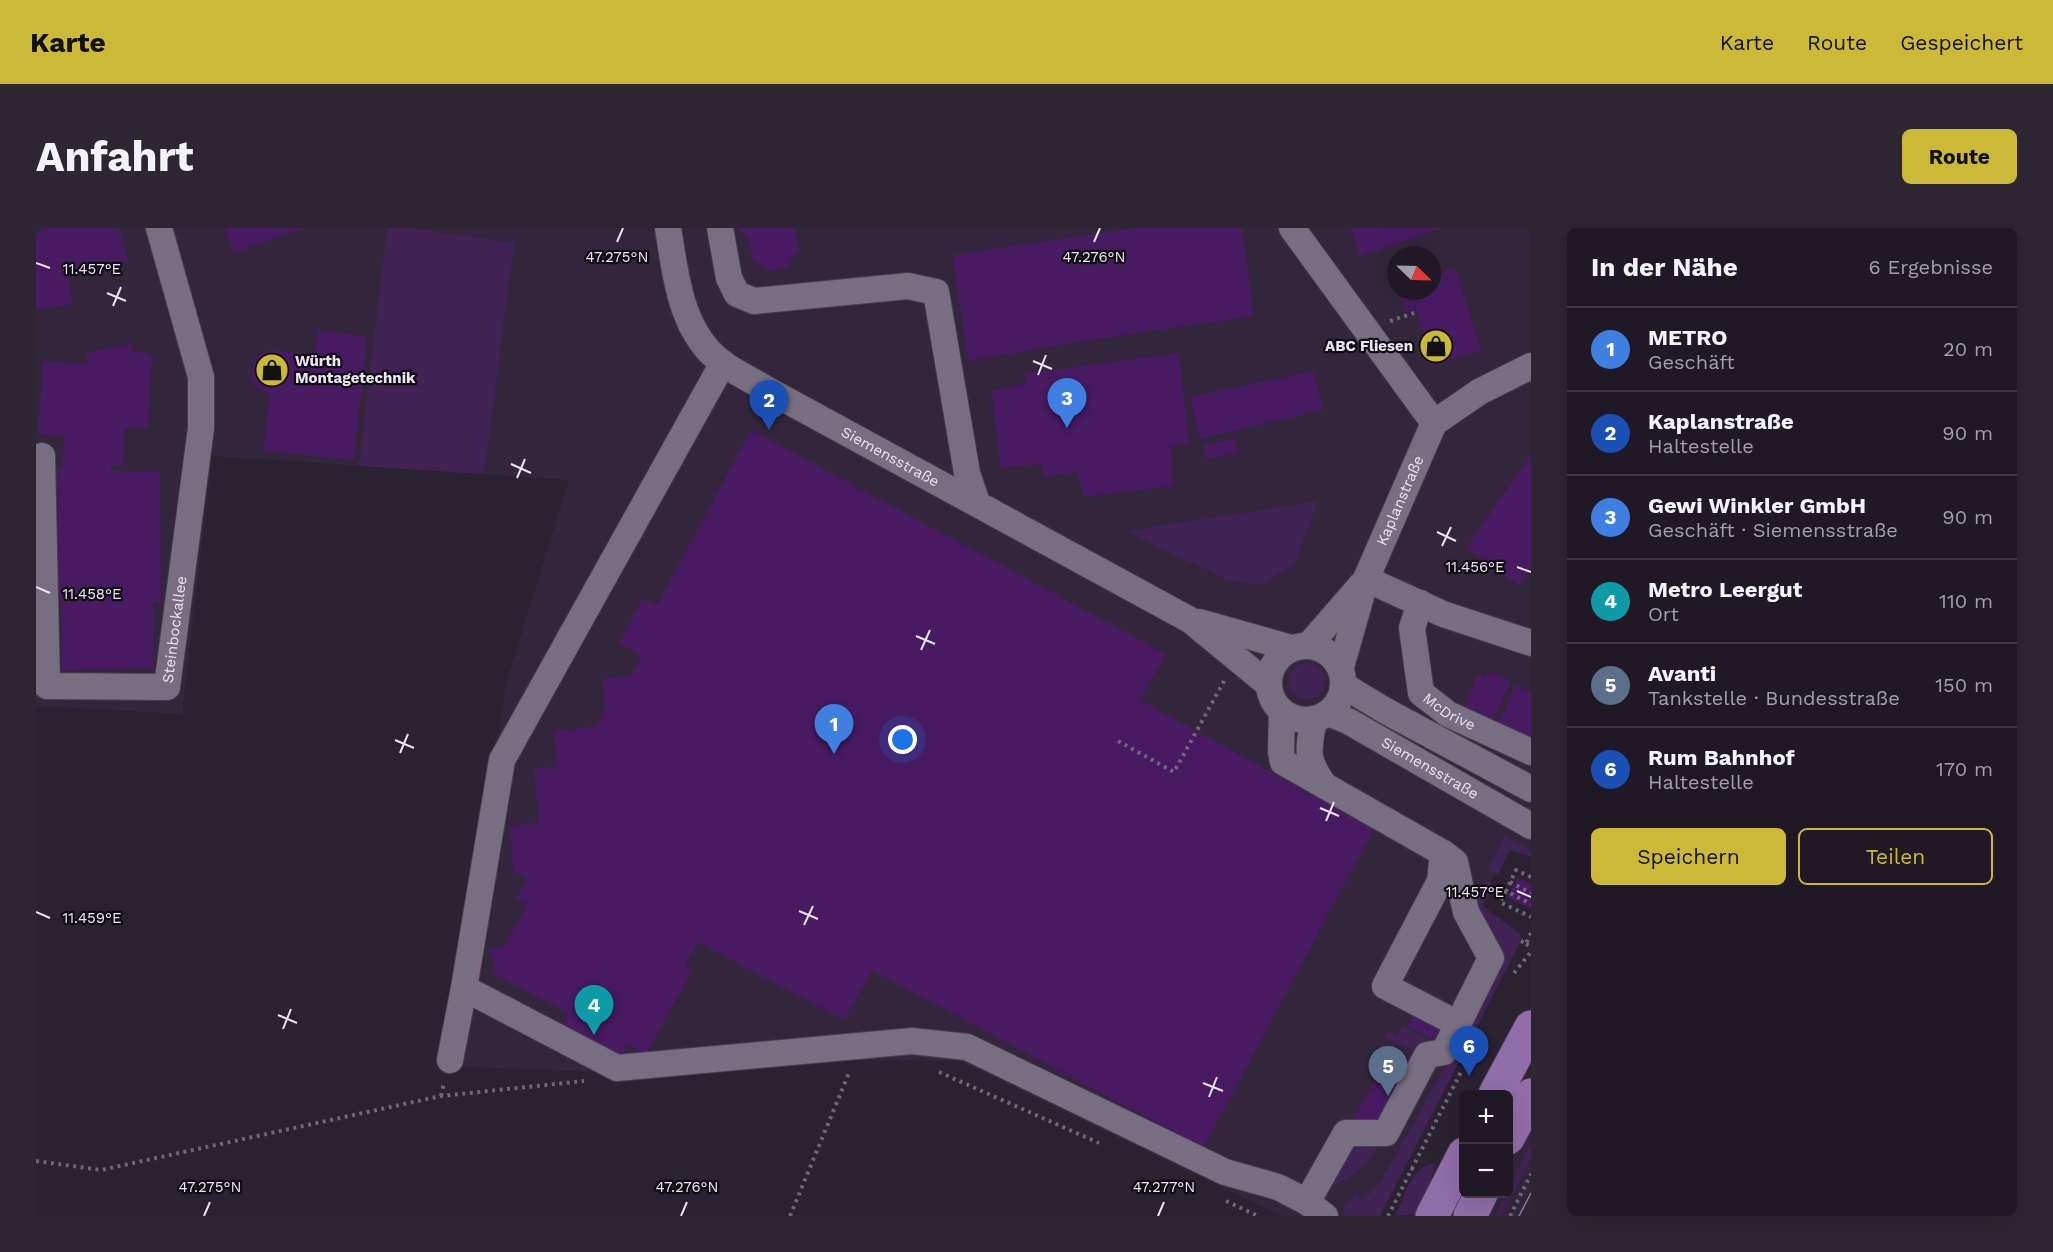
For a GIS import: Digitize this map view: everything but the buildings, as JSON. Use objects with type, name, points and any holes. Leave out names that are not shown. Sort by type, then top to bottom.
[{"type":"main road","points":[[1498,1090],[1531,1027]]},
{"type":"main road","points":[[1513,1130],[1531,1095]]},
{"type":"main road","points":[[1432,1216],[1457,1166]]},
{"type":"main road","points":[[1470,1216],[1479,1198]]},
{"type":"street","name":"Steinbockallee","points":[[42,456],[46,686],[167,687],[201,428],[201,377],[159,228]]},
{"type":"street","name":"Siemensstraße","points":[[668,228],[678,289],[691,327],[711,353],[723,363],[1190,620],[1269,685]]},
{"type":"street","points":[[720,228],[729,278],[737,294],[754,301],[908,286],[936,292],[968,472],[977,503]]},
{"type":"street","points":[[1292,228],[1434,423],[1479,392],[1531,366]]},
{"type":"street","points":[[450,1060],[502,760],[723,363]]},
{"type":"street","name":"Kaplanstraße","points":[[1342,676],[1366,579],[1434,423]]},
{"type":"street","points":[[1366,579],[1443,614],[1531,643]]},
{"type":"street","name":"Kaplanstraße","points":[[1300,646],[1366,579]]},
{"type":"street","name":"McDrive","points":[[1420,603],[1412,628],[1421,693],[1448,714],[1531,752]]},
{"type":"street","name":"Siemensstraße","points":[[1190,620],[1300,646]]},
{"type":"street","points":[[1300,646],[1327,651],[1335,658],[1342,676],[1340,700],[1321,716],[1302,720],[1282,712],[1275,704],[1269,685],[1269,674],[1281,655],[1300,646]]},
{"type":"street","name":"Siemensstraße","points":[[1342,676],[1395,716],[1531,789]]},
{"type":"street","points":[[464,988],[617,1068],[912,1041],[967,1047],[1225,1173],[1278,1187],[1316,1209],[1346,1133],[1386,1133],[1427,1055],[1444,1052],[1491,958],[1466,912],[1455,862],[1407,832],[1283,762],[1282,712]]},
{"type":"street","name":"Siemensstraße","points":[[1321,716],[1348,721],[1531,825]]},
{"type":"street","points":[[1321,716],[1309,755],[1314,771],[1325,786]]},
{"type":"street","points":[[1443,853],[1440,881],[1384,986],[1458,1024]]},
{"type":"path","points":[[1118,741],[1174,772],[1227,675]]},
{"type":"path","points":[[1531,877],[1516,870],[1500,902],[1531,917]]},
{"type":"path","points":[[1510,882],[1531,893]]},
{"type":"path","points":[[1506,891],[1531,904]]},
{"type":"path","points":[[1526,944],[1531,933]]},
{"type":"path","points":[[1521,941],[1531,947]]},
{"type":"path","points":[[1508,982],[1531,952]]},
{"type":"path","points":[[1388,1216],[1465,1065]]},
{"type":"path","points":[[841,1071],[860,1071]]},
{"type":"path","points":[[932,1071],[963,1082],[1107,1146]]},
{"type":"path","points":[[790,1216],[849,1072]]},
{"type":"path","points":[[36,1161],[101,1170],[441,1096],[589,1080]]},
{"type":"path","points":[[1412,1168],[1417,1171]]},
{"type":"path","points":[[1510,1216],[1531,1174]]},
{"type":"path","points":[[1226,1201],[1258,1216]]},
{"type":"shaded area","points":[[36,228],[1531,228],[1531,858],[1511,845],[1477,906],[1505,953],[1366,1216],[1282,1216],[959,1061],[855,1060],[617,1073],[443,1066],[508,677],[569,480],[212,456],[182,714],[36,706]]},
{"type":"shaded area","points":[[387,228],[409,228],[514,243],[484,474],[359,466]]},
{"type":"shaded area","points":[[1318,501],[1295,563],[1262,585],[1228,580],[1126,531]]},
{"type":"shaded area","points":[[1307,663],[1320,668],[1325,681],[1320,694],[1307,699],[1294,694],[1289,681],[1294,668]]},
{"type":"shaded area","points":[[1505,836],[1531,851],[1531,857],[1510,850],[1498,874],[1488,869]]},
{"type":"shaded area","points":[[1484,879],[1493,884],[1483,906],[1521,935],[1522,939],[1380,1216],[1346,1216],[1343,1212],[1347,1203],[1358,1195],[1360,1199],[1371,1193],[1370,1190],[1379,1184],[1387,1171],[1444,1068],[1501,957],[1484,931],[1475,898]]},
{"type":"shaded area","points":[[1403,1026],[1433,1043],[1427,1046],[1408,1047],[1383,1037],[1387,1031],[1397,1036]]},
{"type":"shaded area","points":[[1531,1120],[1531,1216],[1483,1216],[1492,1198],[1513,1198],[1513,1157]]},
{"type":"shaded area","points":[[1350,1142],[1379,1144],[1361,1168],[1344,1180],[1333,1184],[1331,1181]]},
{"type":"shaded area","points":[[1531,1143],[1531,1158],[1513,1194],[1513,1180]]},
{"type":"shaded area","points":[[1435,1163],[1430,1186],[1418,1214],[1395,1216],[1414,1176],[1427,1165]]},
{"type":"shaded area","points":[[1504,1198],[1511,1198],[1502,1216],[1494,1216]]},
{"type":"tram line","points":[[1519,1216],[1531,1193]]},
{"type":"place","name":"ABC Fliesen","points":[[1436,346]]},
{"type":"place","name":"Würth Montagetechnik","points":[[272,370]]},
{"type":"place","name":"Gewi Winkler GmbH","points":[[1067,428]]},
{"type":"place","name":"Kaplanstraße","points":[[769,430]]},
{"type":"place","name":"METRO","points":[[834,754]]},
{"type":"place","name":"Metro Leergut","points":[[594,1035]]},
{"type":"place","name":"Rum Bahnhof","points":[[1469,1076]]},
{"type":"place","name":"Avanti","points":[[1388,1096]]}]
